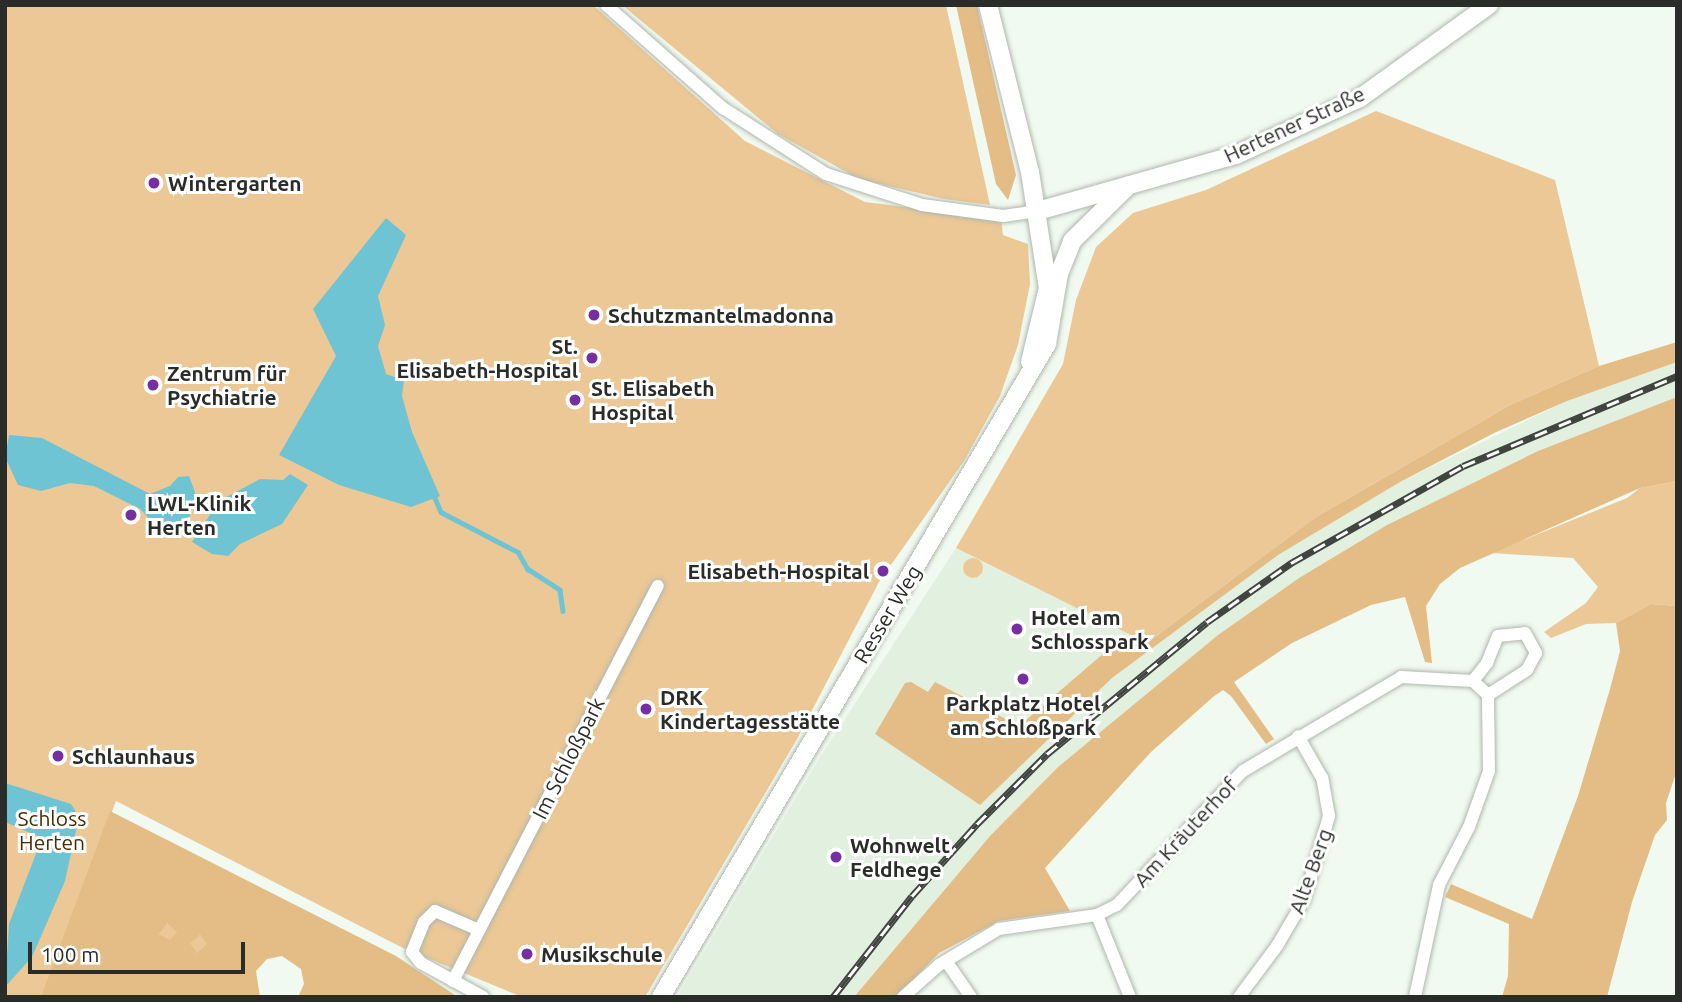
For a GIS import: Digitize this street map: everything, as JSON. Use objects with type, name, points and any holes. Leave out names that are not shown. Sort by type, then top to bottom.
[{"type":"main road","name":"Resser Weg","points":[[988,5],[1038,211],[1048,288],[1027,376]]},
{"type":"main road","name":"Hertener Straße","points":[[1038,211],[1236,155],[1360,97],[1489,5]]},
{"type":"main road","name":"Resser Weg","points":[[661,997],[1047,344],[1059,274],[1072,241],[1129,185]]},
{"type":"street","points":[[606,5],[743,123],[826,174],[922,205],[1003,216],[1038,211]]},
{"type":"street","name":"Im Schloßpark","points":[[453,981],[657,586]]},
{"type":"street","points":[[1415,997],[1439,885],[1469,827],[1489,771],[1488,695],[1473,681],[1487,663],[1498,636],[1525,633],[1536,653],[1527,670],[1488,695]]},
{"type":"street","name":"Am Kräuterhof","points":[[903,997],[947,961],[999,929],[1097,915],[1117,905],[1243,771],[1401,677],[1473,681]]},
{"type":"street","name":"Alte Berg","points":[[1239,997],[1277,946],[1304,901],[1327,826],[1322,778],[1298,736]]},
{"type":"street","points":[[479,930],[435,911],[416,937],[411,952],[415,958],[482,997]]},
{"type":"street","points":[[1097,915],[1130,997]]},
{"type":"street","points":[[947,961],[971,997]]},
{"type":"shaded area","points":[[956,5],[977,5],[1016,175],[1008,200],[996,184]]},
{"type":"shaded area","points":[[1677,342],[1677,362],[1567,401],[1494,433],[1400,482],[1278,555],[1112,678],[980,805],[875,734],[905,683],[911,682],[928,692],[935,682],[1019,726],[1118,641],[1147,643],[1316,517],[1510,405],[1599,366]]},
{"type":"shaded area","points":[[1677,362],[1677,397],[1538,451],[1387,525],[1299,578],[1218,635],[1058,767],[990,836],[854,997],[677,997],[822,754],[956,548],[1147,643],[1058,727],[1112,678],[1277,555],[1400,482],[1567,401]]},
{"type":"shaded area","points":[[1677,397],[1677,481],[1640,488],[1460,568],[1440,584],[1426,606],[1432,663],[1425,662],[1405,597],[1371,605],[1292,643],[1234,682],[1274,739],[1266,744],[1231,696],[1223,690],[1213,697],[1151,752],[1045,868],[1070,911],[999,921],[939,953],[896,997],[854,997],[990,836],[1058,767],[1218,635],[1299,578],[1387,525],[1538,451]]},
{"type":"shaded area","points":[[1651,604],[1677,606],[1677,770],[1666,803],[1667,820],[1655,835],[1632,902],[1607,997],[1502,997],[1508,976],[1509,924],[1445,897],[1451,884],[1532,919],[1578,796],[1610,689],[1620,651],[1616,623]]},
{"type":"shaded area","points":[[110,811],[396,956],[458,997],[298,997],[304,984],[301,969],[282,956],[267,959],[256,971],[260,997],[41,997]],"holes":[[[167,923],[177,932],[170,940],[159,934]],[[200,935],[207,944],[197,953],[190,943]]]},
{"type":"green space","name":"Schloss Herten","points":[[5,5],[593,5],[745,141],[865,202],[1001,219],[1003,235],[1028,244],[1030,284],[1018,345],[1000,396],[964,461],[879,582],[797,739],[645,997],[522,997],[403,948],[116,801],[41,997],[5,997]]},
{"type":"green space","points":[[622,5],[946,5],[990,205],[944,199],[859,179],[778,134]]},
{"type":"green space","points":[[1376,111],[1555,180],[1599,366],[1510,405],[1316,517],[1147,643],[956,548],[1063,364],[1076,300],[1096,247],[1133,213],[1206,190]]},
{"type":"green space","points":[[1677,481],[1677,606],[1651,604],[1616,623],[1586,624],[1551,638],[1544,632],[1586,603],[1598,587],[1573,558],[1491,553],[1627,498],[1640,488]]},
{"type":"green space","points":[[973,558],[980,561],[983,568],[980,575],[973,578],[966,575],[963,568],[966,561]]},
{"type":"green space","points":[[168,923],[174,926],[177,932],[174,938],[168,941],[162,938],[159,932],[162,926]]},
{"type":"green space","points":[[198,935],[204,938],[207,944],[204,950],[198,953],[192,950],[189,944],[192,938]]},
{"type":"water","points":[[386,218],[406,235],[378,296],[385,325],[378,346],[386,374],[404,380],[402,396],[412,432],[440,496],[411,507],[339,485],[279,455],[336,356],[313,309]]},
{"type":"water","points":[[9,435],[42,438],[150,494],[170,486],[178,477],[189,476],[196,495],[189,519],[179,536],[168,538],[140,509],[94,486],[70,483],[41,491],[18,485],[5,457]]},
{"type":"water","points":[[290,474],[308,485],[282,524],[240,544],[228,556],[212,554],[192,542],[219,501],[260,479],[283,480]]},
{"type":"water","points":[[5,783],[71,804],[79,817],[65,881],[32,957],[5,987],[9,924],[42,838],[5,822]]},
{"type":"waterway","points":[[435,498],[441,512],[518,552],[528,569],[560,590],[563,611]]},
{"type":"railway","points":[[833,997],[912,896],[977,824],[1047,754],[1207,622],[1291,563],[1463,466],[1677,376]]},
{"type":"place","name":"Wintergarten","points":[[154,183]]},
{"type":"place","name":"Schutzmantelmadonna","points":[[594,315]]},
{"type":"place","name":"St. Elisabeth-Hospital","points":[[592,358]]},
{"type":"place","name":"Zentrum für Psychiatrie","points":[[153,385]]},
{"type":"place","name":"St. Elisabeth Hospital","points":[[575,400]]},
{"type":"place","name":"LWL-Klinik Herten","points":[[131,515]]},
{"type":"place","name":"Elisabeth-Hospital","points":[[883,571]]},
{"type":"place","name":"Hotel am Schlosspark","points":[[1017,629]]},
{"type":"place","name":"Parkplatz Hotel am Schloßpark","points":[[1023,679]]},
{"type":"place","name":"DRK Kindertagesstätte","points":[[646,709]]},
{"type":"place","name":"Schlaunhaus","points":[[58,756]]},
{"type":"place","name":"Wohnwelt Feldhege","points":[[836,857]]},
{"type":"place","name":"Musikschule","points":[[527,954]]}]
